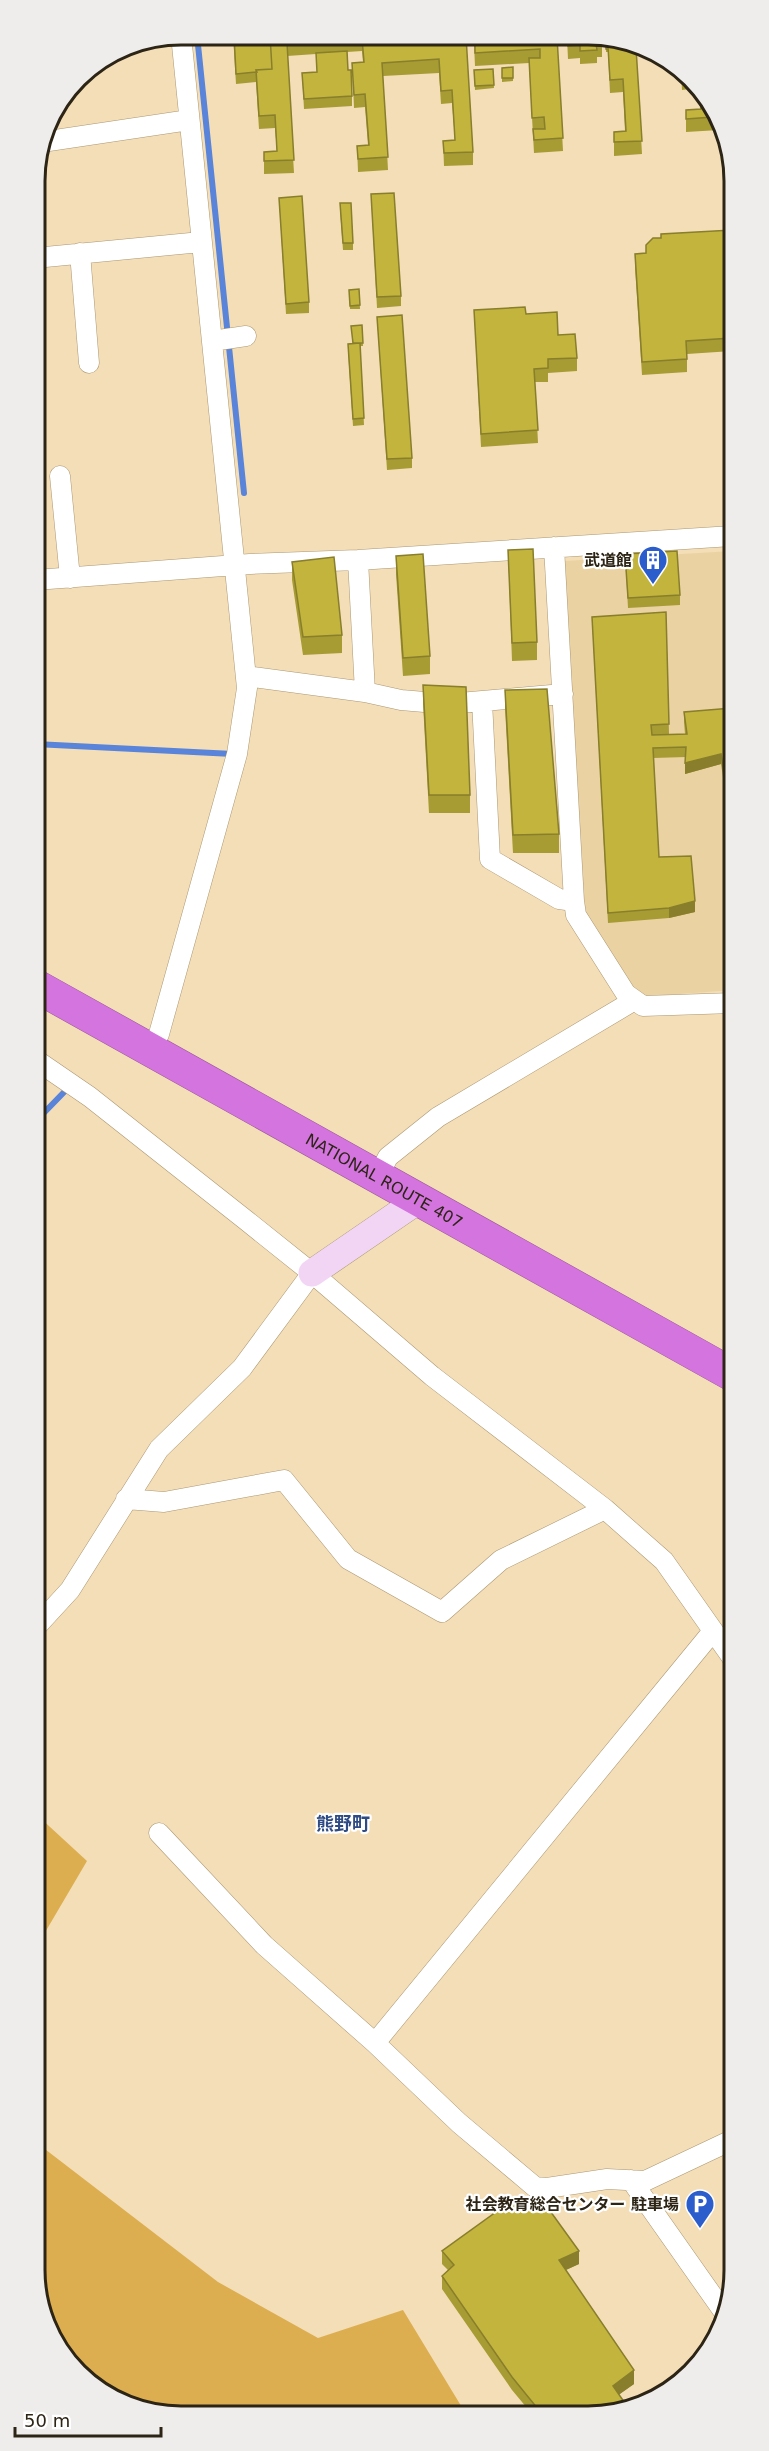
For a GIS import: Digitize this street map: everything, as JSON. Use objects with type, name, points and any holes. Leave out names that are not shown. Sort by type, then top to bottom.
[{"type":"highway","name":"NATIONAL ROUTE 407","points":[[45,991],[724,1370]]},
{"type":"street","points":[[152,1050],[159,1034],[237,754],[247,688],[182,45]]},
{"type":"street","points":[[51,141],[189,120]]},
{"type":"street","points":[[45,257],[201,242]]},
{"type":"street","points":[[80,253],[89,363]]},
{"type":"street","points":[[212,341],[246,336]]},
{"type":"street","points":[[60,476],[70,578]]},
{"type":"street","points":[[45,579],[236,564],[358,560],[724,536]]},
{"type":"street","points":[[554,547],[573,901],[576,915],[626,994],[633,1001],[643,1006],[724,1003]]},
{"type":"street","points":[[358,560],[365,692]]},
{"type":"street","points":[[246,676],[365,692],[401,700],[448,704],[563,693]]},
{"type":"street","points":[[482,701],[490,859],[559,899],[573,901]]},
{"type":"street","points":[[378,1176],[388,1157],[438,1117],[633,1001]]},
{"type":"street","points":[[45,1066],[90,1097],[312,1273],[432,1376],[605,1509],[664,1561],[724,1646]]},
{"type":"street","points":[[45,1617],[70,1590],[159,1449],[242,1368],[312,1273],[420,1199]]},
{"type":"street","points":[[126,1499],[164,1502],[284,1480],[348,1559],[442,1612],[501,1560],[605,1509]]},
{"type":"street","points":[[375,2043],[712,1630]]},
{"type":"street","points":[[159,1833],[264,1945],[375,2043],[459,2123],[536,2187],[547,2188],[606,2180],[645,2181],[724,2144]]},
{"type":"street","points":[[631,2180],[719,2305]]},
{"type":"shaded area","points":[[724,551],[724,991],[640,997],[585,913],[564,561]]},
{"type":"shaded area","points":[[45,1822],[87,1861],[45,1932]]},
{"type":"shaded area","points":[[45,2149],[218,2282],[318,2338],[403,2310],[461,2406],[172,2406],[129,2396],[98,2378],[85,2366],[68,2346],[52,2314],[45,2279]]},
{"type":"building","points":[[235,45],[271,45],[272,69],[236,74]]},
{"type":"building","points":[[271,45],[287,45],[294,160],[264,161],[264,152],[277,151],[275,115],[259,116],[256,70],[272,69]]},
{"type":"building","points":[[363,45],[467,45],[473,152],[444,153],[443,141],[455,140],[452,90],[441,91],[439,59],[382,63],[388,157],[358,159],[357,146],[369,145],[365,94],[354,95],[352,63],[364,62]]},
{"type":"building","points":[[475,45],[557,45],[563,138],[534,140],[533,129],[545,129],[544,117],[532,118],[529,58],[540,58],[540,49],[475,53]]},
{"type":"building","points":[[580,45],[596,45],[597,50],[580,51]]},
{"type":"building","points":[[608,47],[636,54],[642,141],[614,142],[614,132],[626,131],[623,79],[610,80]]},
{"type":"building","points":[[347,51],[348,70],[351,70],[352,96],[304,99],[302,73],[317,72],[316,53]]},
{"type":"building","points":[[513,67],[513,78],[502,78],[502,68]]},
{"type":"building","points":[[493,69],[494,85],[475,86],[474,70]]},
{"type":"building","points":[[701,105],[708,117],[686,119],[686,110],[701,109]]},
{"type":"building","points":[[394,193],[401,296],[377,297],[371,194]]},
{"type":"building","points":[[302,196],[309,302],[286,304],[279,198]]},
{"type":"building","points":[[340,203],[351,203],[353,243],[343,243]]},
{"type":"building","points":[[724,230],[724,339],[686,341],[687,359],[642,362],[635,254],[646,253],[646,245],[653,238],[661,238],[661,234]]},
{"type":"building","points":[[359,289],[360,305],[350,306],[349,290]]},
{"type":"building","points":[[525,307],[526,314],[557,312],[558,335],[575,334],[577,358],[548,359],[548,368],[534,369],[538,430],[481,434],[474,310]]},
{"type":"building","points":[[402,315],[412,458],[387,459],[377,317]]},
{"type":"building","points":[[362,325],[363,343],[353,343],[351,326]]},
{"type":"building","points":[[360,343],[364,418],[353,419],[348,344]]},
{"type":"building","points":[[533,549],[537,642],[512,643],[508,550]]},
{"type":"building","name":"武道館","points":[[677,551],[680,595],[628,598],[625,554]]},
{"type":"building","points":[[423,554],[430,656],[403,658],[396,556]]},
{"type":"building","points":[[334,557],[342,635],[303,637],[292,562]]},
{"type":"building","points":[[666,612],[669,724],[651,725],[652,735],[687,734],[684,712],[724,709],[724,774],[721,754],[685,763],[686,747],[653,748],[659,857],[691,856],[695,901],[669,908],[608,913],[592,617]]},
{"type":"building","points":[[423,685],[466,687],[470,795],[429,795]]},
{"type":"building","points":[[547,689],[559,834],[513,835],[505,690]]},
{"type":"building","points":[[540,2197],[579,2251],[559,2260],[634,2370],[613,2386],[623,2401],[597,2406],[536,2406],[512,2377],[442,2276],[454,2265],[442,2251],[514,2199],[523,2209]]},
{"type":"waterway","points":[[198,45],[244,493]]},
{"type":"waterway","points":[[45,745],[233,754]]},
{"type":"waterway","points":[[45,1112],[69,1087]]},
{"type":"place","name":"武道館","points":[[653,586]]},
{"type":"place","name":"社会教育総合センター 駐車場","points":[[700,2230]]},
{"type":"district","name":"熊野町","points":[[343,1824]]}]
